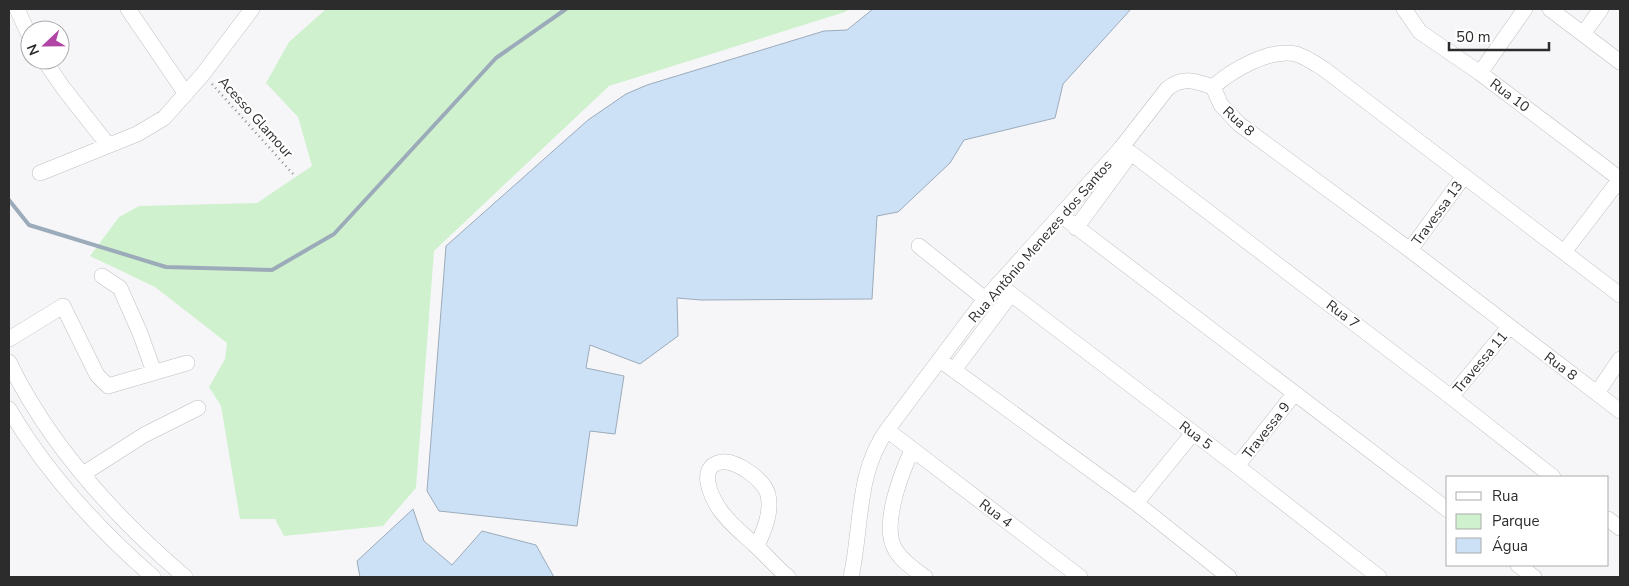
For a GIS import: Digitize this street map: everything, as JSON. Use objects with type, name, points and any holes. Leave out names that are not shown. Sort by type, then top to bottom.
[{"type":"street","points":[[128,9],[186,94]]},
{"type":"street","points":[[40,173],[148,129],[164,118],[203,74],[252,9]]},
{"type":"street","name":"Rua 10","points":[[1404,9],[1420,32],[1480,72],[1620,179]]},
{"type":"street","points":[[1480,72],[1525,9]]},
{"type":"street","points":[[1550,9],[1620,62]]},
{"type":"street","points":[[1583,34],[1602,9]]},
{"type":"street","points":[[1213,87],[1231,72],[1256,61],[1282,54],[1300,55],[1324,69],[1620,295]]},
{"type":"street","points":[[51,70],[108,145]]},
{"type":"street","name":"Rua Antônio Menezes dos Santos","points":[[851,577],[868,470],[875,450],[887,430],[985,299],[1062,216],[1126,151],[1167,89],[1176,82],[1191,81],[1213,87]]},
{"type":"street","name":"Rua 8","points":[[1213,87],[1221,104],[1239,124],[1410,250],[1620,411]]},
{"type":"street","points":[[1076,228],[1126,151]]},
{"type":"street","name":"Rua 7","points":[[1126,151],[1451,397],[1533,472],[1549,476]]},
{"type":"street","name":"Travessa 13","points":[[1410,250],[1464,176]]},
{"type":"street","points":[[1564,252],[1620,179]]},
{"type":"street","points":[[1062,216],[1446,508]]},
{"type":"street","points":[[919,246],[985,299]]},
{"type":"street","points":[[102,276],[120,288],[140,333],[154,372]]},
{"type":"street","name":"Rua 5","points":[[998,284],[1379,577]]},
{"type":"street","points":[[954,370],[1011,294]]},
{"type":"street","points":[[9,339],[63,306],[97,375],[108,386],[187,363]]},
{"type":"street","name":"Travessa 11","points":[[1451,397],[1509,327]]},
{"type":"street","points":[[1597,393],[1620,359]]},
{"type":"street","points":[[940,360],[1136,503],[1225,576]]},
{"type":"street","points":[[9,362],[43,422],[82,474],[127,524],[152,549],[185,577]]},
{"type":"street","name":"Travessa 9","points":[[1237,466],[1294,394]]},
{"type":"street","points":[[82,474],[144,435],[198,408]]},
{"type":"street","points":[[9,409],[31,444],[63,487],[92,520],[124,552],[153,577]]},
{"type":"street","name":"Rua 4","points":[[887,430],[1080,577]]},
{"type":"street","points":[[1136,503],[1193,433]]},
{"type":"street","points":[[912,450],[901,474],[889,530],[896,551],[925,577]]},
{"type":"street","points":[[757,546],[769,513],[767,490],[752,474],[726,462],[717,464],[710,469],[707,480],[714,501],[727,519],[788,577]]},
{"type":"street","points":[[1609,519],[1620,528]]},
{"type":"street","points":[[1519,566],[1534,577]]},
{"type":"path","name":"Acesso Glamour","points":[[203,74],[293,174]]},
{"type":"green space","points":[[326,9],[849,9],[845,12],[609,86],[434,251],[416,488],[383,526],[284,536],[275,519],[240,519],[221,406],[209,387],[225,359],[227,343],[155,287],[90,256],[119,217],[139,206],[257,203],[312,166],[298,117],[266,83],[289,42]]},
{"type":"water","points":[[873,9],[1131,9],[1063,84],[1055,118],[964,140],[950,163],[898,212],[877,216],[872,299],[701,300],[677,298],[678,336],[640,364],[590,345],[586,368],[624,376],[615,434],[590,431],[577,526],[439,511],[427,491],[446,246],[588,120],[626,94],[647,85],[824,31],[847,30]]},
{"type":"water","points":[[413,509],[424,541],[452,565],[482,531],[536,545],[554,577],[360,577],[357,561]]},
{"type":"waterway","points":[[9,200],[29,225],[166,267],[272,270],[334,234],[496,58],[566,9]]}]
